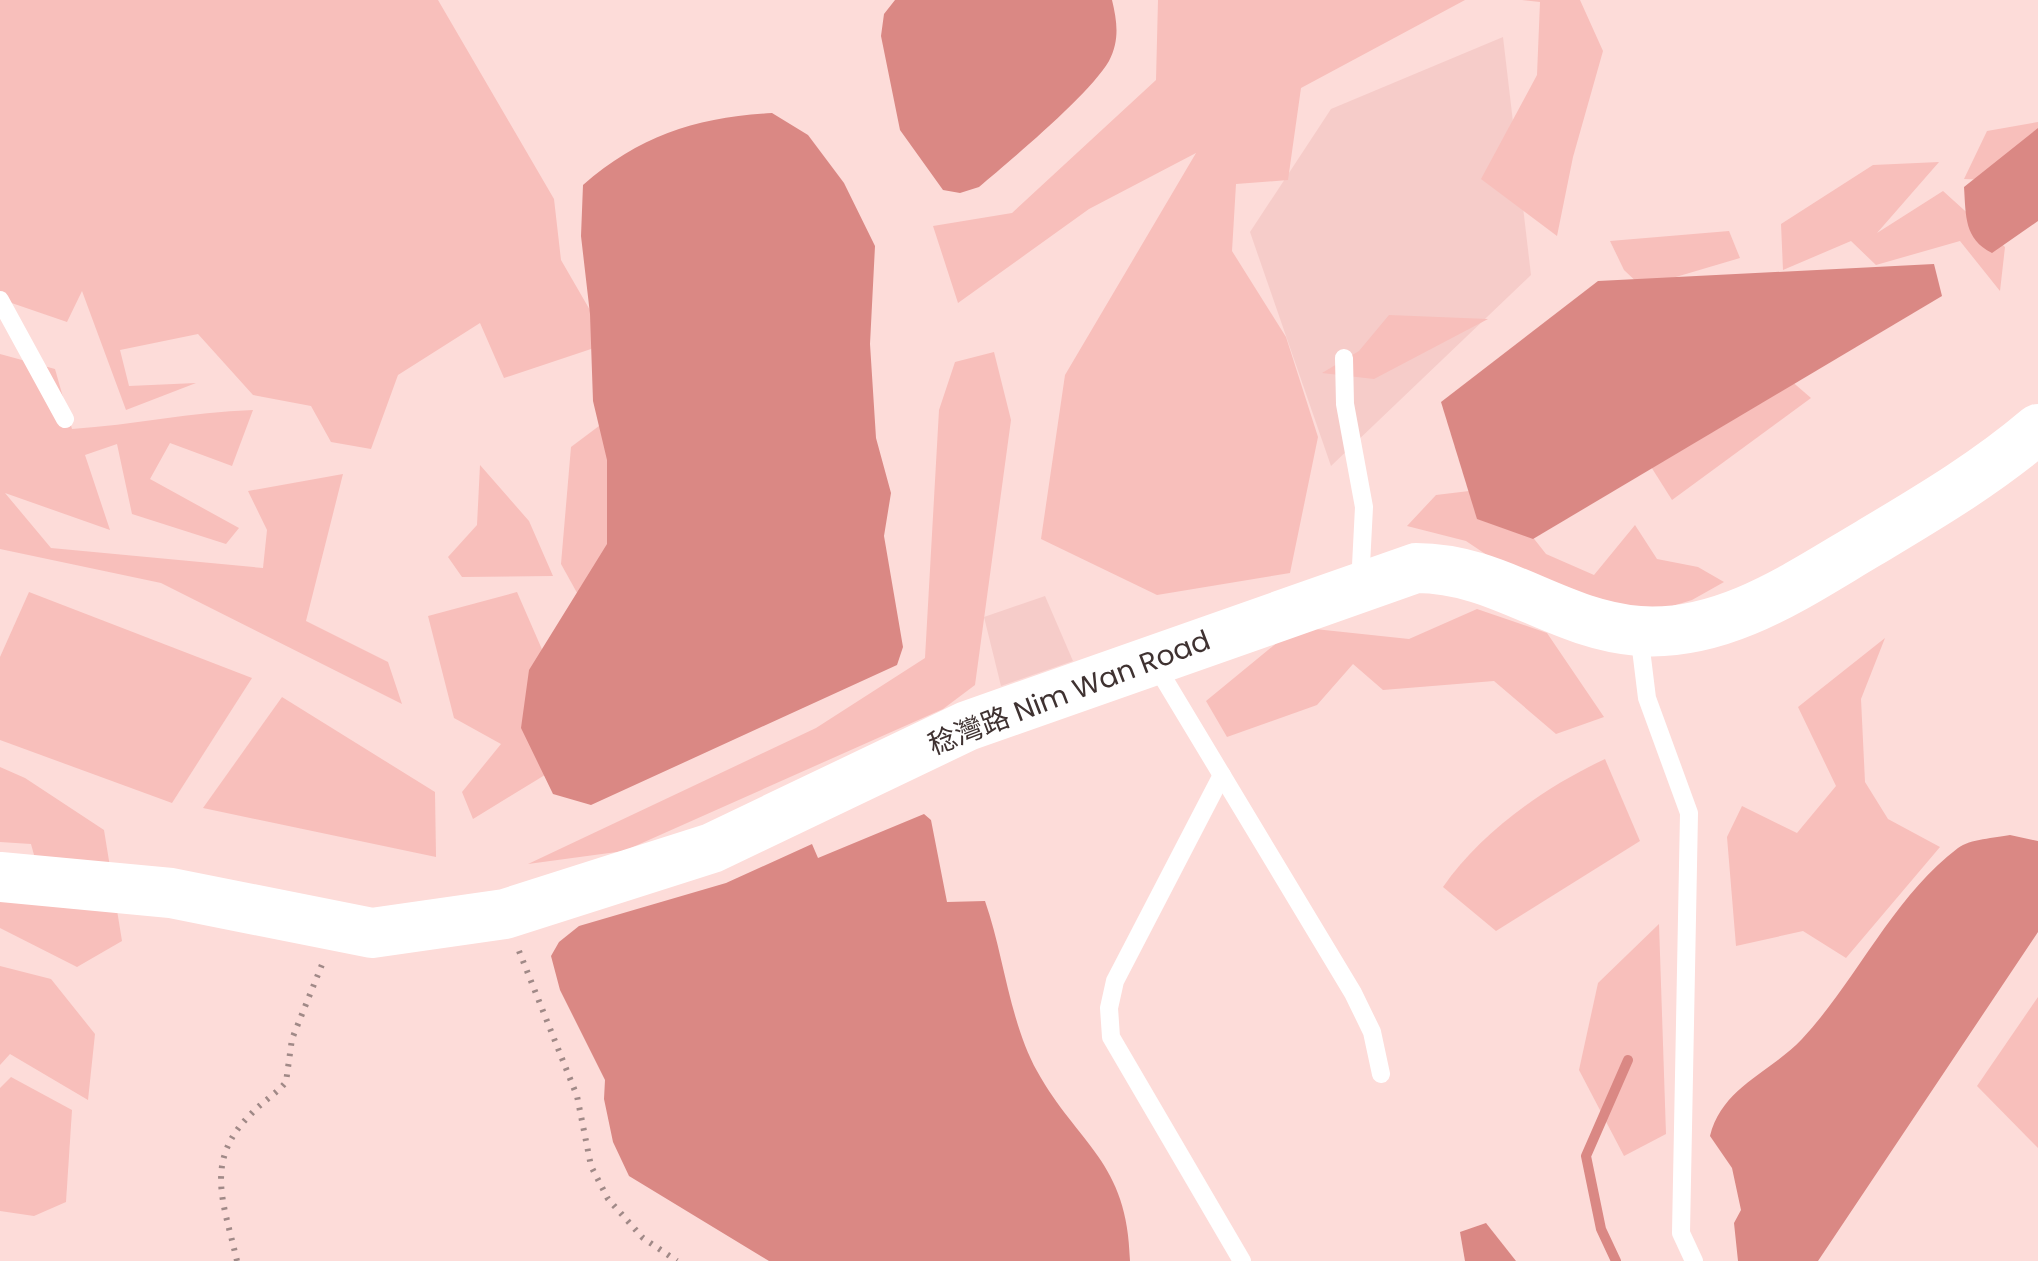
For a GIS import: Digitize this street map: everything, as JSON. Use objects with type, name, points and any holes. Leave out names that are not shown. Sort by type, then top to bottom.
[{"type":"street","name":"稔灣路 Nim Wan Road","points":[[0,877],[170,893],[372,933],[505,914],[712,848],[967,726],[1416,568],[1476,574],[1559,614],[1639,631],[1696,628],[1767,603],[1984,474],[2038,428]]},
{"type":"lane","points":[[0,300],[6,322],[65,418]]},
{"type":"lane","points":[[1344,358],[1346,404],[1364,507],[1360,585]]},
{"type":"lane","points":[[1639,631],[1647,698],[1689,813],[1681,1233],[1694,1261]]},
{"type":"lane","points":[[1152,660],[1353,992],[1372,1032],[1381,1074]]},
{"type":"lane","points":[[1222,775],[1115,981],[1108,1008],[1111,1037],[1242,1261]]},
{"type":"path","points":[[505,914],[577,1096],[591,1166],[608,1198],[643,1238],[677,1261]]},
{"type":"path","points":[[237,1261],[219,1180],[224,1151],[251,1114],[286,1082],[292,1039],[321,970],[330,927]]},
{"type":"shaded area","points":[[0,0],[438,0],[554,199],[561,260],[609,343],[504,378],[480,323],[398,375],[371,449],[331,442],[311,406],[253,395],[198,334],[120,350],[129,386],[196,383],[126,410],[82,291],[67,322],[0,299]]},
{"type":"shaded area","points":[[895,0],[1112,0],[1115,46],[1109,61],[1085,91],[979,187],[960,193],[943,190],[900,130],[881,36],[884,14]]},
{"type":"shaded area","points":[[1158,0],[1465,0],[1301,88],[1288,180],[1236,184],[1232,251],[1286,337],[1318,437],[1290,573],[1157,595],[1041,539],[1065,375],[1196,153],[1089,209],[958,303],[933,226],[1012,213],[1156,80]]},
{"type":"shaded area","points":[[1522,0],[1580,0],[1603,51],[1573,157],[1557,236],[1481,179],[1537,75],[1540,2]]},
{"type":"shaded area","points":[[1503,37],[1531,275],[1331,466],[1250,232],[1331,109]]},
{"type":"shaded area","points":[[772,113],[808,135],[844,183],[875,246],[870,344],[876,438],[891,493],[884,536],[903,647],[897,665],[591,805],[553,794],[521,728],[529,670],[607,544],[607,460],[593,401],[590,314],[581,236],[583,185],[626,153],[671,132],[719,119]]},
{"type":"shaded area","points":[[2038,122],[2038,182],[1964,179],[1987,131]]},
{"type":"shaded area","points":[[2038,128],[2038,221],[1992,253],[1971,234],[1964,187]]},
{"type":"shaded area","points":[[1939,162],[1877,233],[1943,191],[2005,247],[2000,291],[1960,241],[1876,265],[1851,241],[1783,270],[1781,224],[1873,165]]},
{"type":"shaded area","points":[[1729,231],[1740,258],[1642,287],[1624,270],[1610,241]]},
{"type":"shaded area","points":[[1934,264],[1942,296],[1533,539],[1477,519],[1441,402],[1598,281]]},
{"type":"shaded area","points":[[1389,315],[1488,319],[1374,379],[1322,373],[1359,351]]},
{"type":"shaded area","points":[[994,352],[1011,420],[975,685],[943,709],[624,851],[528,864],[816,728],[925,658],[939,410],[955,362]]},
{"type":"shaded area","points":[[0,354],[55,369],[72,429],[253,410],[232,466],[170,443],[150,479],[239,528],[226,544],[132,514],[117,444],[85,455],[110,530],[5,493],[51,548],[263,568],[267,530],[248,491],[343,474],[306,621],[388,662],[402,704],[161,583],[0,549]]},
{"type":"shaded area","points":[[1789,379],[1811,398],[1672,500],[1648,462]]},
{"type":"shaded area","points":[[615,414],[645,521],[591,618],[561,564],[571,447]]},
{"type":"shaded area","points":[[480,465],[529,521],[553,576],[462,577],[448,557],[477,525]]},
{"type":"shaded area","points":[[1494,488],[1546,554],[1594,575],[1635,525],[1657,559],[1698,567],[1724,582],[1692,600],[1597,629],[1466,541],[1407,526],[1436,495]]},
{"type":"shaded area","points":[[29,592],[252,678],[172,803],[0,740],[0,657]]},
{"type":"shaded area","points":[[517,592],[551,670],[558,767],[473,819],[462,792],[501,744],[454,718],[428,616]]},
{"type":"shaded area","points":[[1045,596],[1073,661],[1001,686],[984,617]]},
{"type":"shaded area","points":[[1477,609],[1547,633],[1604,717],[1556,734],[1494,681],[1383,690],[1353,664],[1317,705],[1227,737],[1206,701],[1296,627],[1409,639]]},
{"type":"shaded area","points":[[1885,638],[1861,699],[1865,782],[1888,819],[1940,847],[1846,958],[1803,931],[1736,946],[1727,837],[1742,806],[1797,833],[1836,786],[1798,707]]},
{"type":"shaded area","points":[[282,697],[435,792],[436,857],[203,808]]},
{"type":"shaded area","points":[[1605,759],[1640,841],[1496,931],[1443,887],[1476,848],[1516,813]]},
{"type":"shaded area","points":[[0,767],[25,778],[104,830],[122,941],[77,967],[0,928],[0,895],[44,891],[31,844],[0,842]]},
{"type":"shaded area","points":[[924,814],[931,820],[947,902],[985,901],[1028,1051],[1053,1096],[1111,1176],[1127,1227],[1130,1261],[769,1261],[629,1176],[613,1142],[604,1099],[605,1080],[560,990],[551,956],[559,942],[579,926],[726,883],[812,844],[818,858]]},
{"type":"shaded area","points":[[2010,835],[2038,841],[2038,932],[1818,1261],[1738,1261],[1734,1223],[1741,1210],[1732,1168],[1710,1136],[1716,1119],[1736,1093],[1802,1039],[1895,914],[1935,868],[1963,845]]},
{"type":"shaded area","points":[[1659,924],[1666,1134],[1624,1156],[1579,1070],[1598,983]]},
{"type":"shaded area","points":[[0,966],[51,979],[95,1034],[88,1100],[10,1054],[0,1065]]},
{"type":"shaded area","points":[[2038,997],[2038,1148],[1977,1086]]},
{"type":"shaded area","points":[[11,1077],[72,1110],[66,1202],[34,1216],[0,1211],[0,1088]]},
{"type":"shaded area","points":[[1486,1223],[1516,1261],[1465,1261],[1460,1232]]},
{"type":"waterway","points":[[1616,1261],[1601,1229],[1586,1156],[1628,1060]]}]
